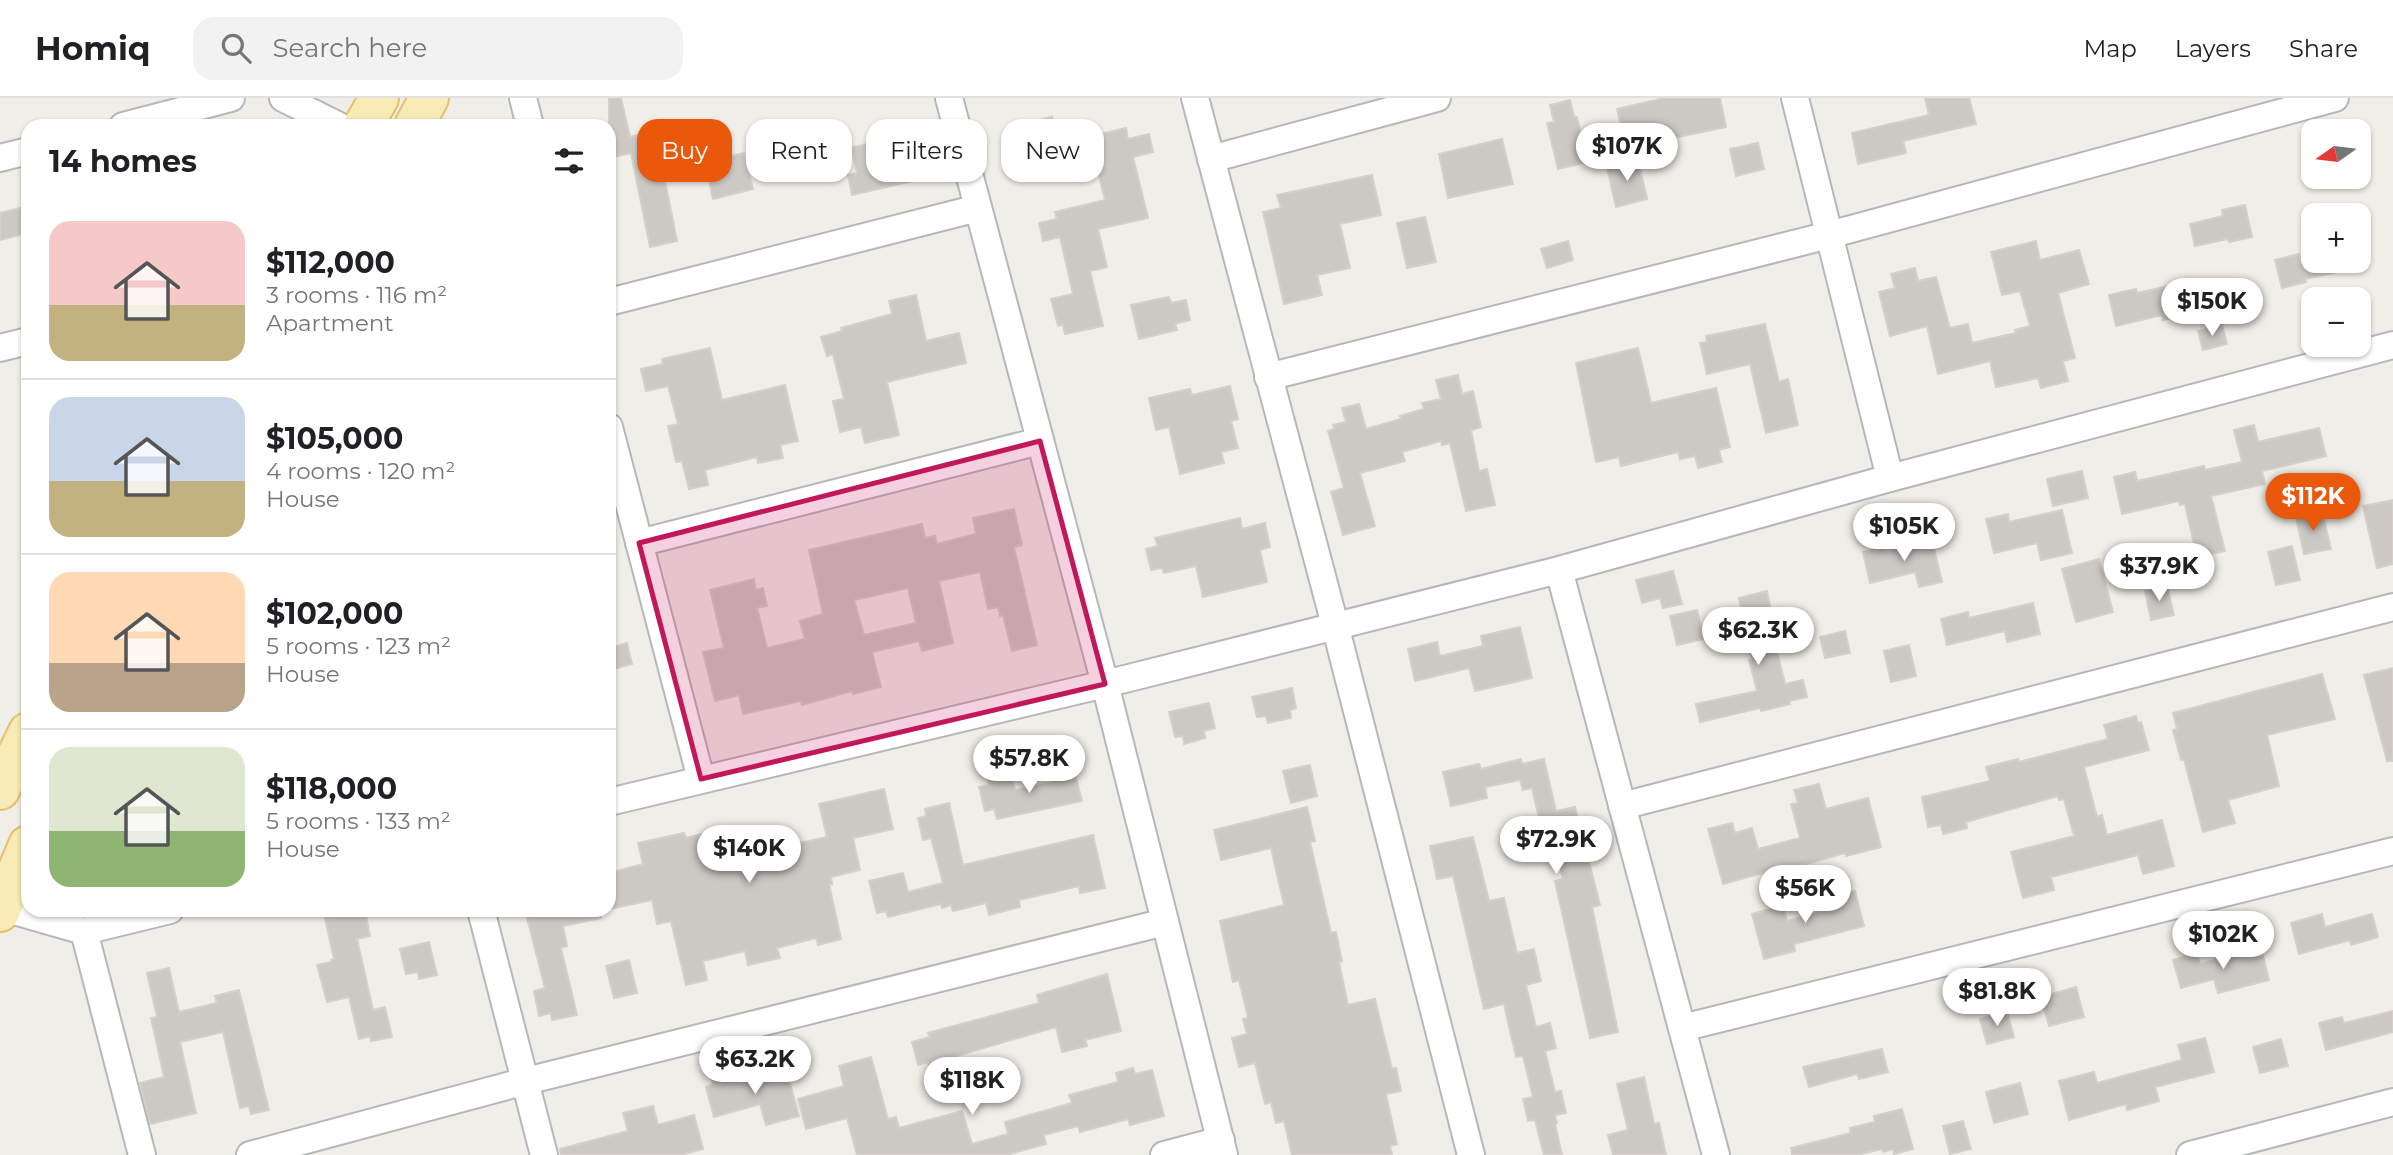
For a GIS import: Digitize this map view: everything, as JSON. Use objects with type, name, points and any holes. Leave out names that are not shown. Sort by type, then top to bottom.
[{"type":"main road","points":[[367,119],[379,98]]},
{"type":"main road","points":[[418,119],[429,98]]},
{"type":"main road","points":[[0,790],[21,746]]},
{"type":"main road","points":[[0,909],[21,861]]},
{"type":"street","points":[[150,119],[231,98]]},
{"type":"street","points":[[283,98],[326,119]]},
{"type":"street","points":[[523,98],[528,119]]},
{"type":"street","points":[[949,98],[1223,1148],[1164,1155]]},
{"type":"street","points":[[1195,98],[1335,625],[1471,1155]]},
{"type":"street","points":[[1211,159],[1437,98]]},
{"type":"street","points":[[1795,98],[1891,478]]},
{"type":"street","points":[[1268,377],[1829,235],[2335,98]]},
{"type":"street","points":[[0,158],[21,153]]},
{"type":"street","points":[[616,300],[978,208]]},
{"type":"street","points":[[0,348],[21,343]]},
{"type":"street","points":[[616,800],[1104,684],[1559,570],[1891,478],[2393,345]]},
{"type":"street","points":[[639,543],[1040,441]]},
{"type":"street","points":[[616,455],[701,779]]},
{"type":"street","points":[[1559,570],[1716,1155]]},
{"type":"street","points":[[1622,806],[2393,607]]},
{"type":"street","points":[[1682,1028],[2393,851]]},
{"type":"street","points":[[0,909],[21,914]]},
{"type":"street","points":[[31,917],[84,931],[141,917]]},
{"type":"street","points":[[483,917],[544,1155]]},
{"type":"street","points":[[250,1155],[526,1081],[1165,922]]},
{"type":"street","points":[[84,931],[142,1155]]},
{"type":"street","points":[[2190,1155],[2393,1102]]},
{"type":"highlighted area","points":[[1040,441],[1105,684],[701,779],[639,543]]},
{"type":"building","points":[[609,98],[621,98],[630,137],[637,135],[637,182],[665,182],[677,241],[650,247],[631,153],[616,156],[616,119],[609,119]]},
{"type":"building","points":[[1664,98],[1720,98],[1726,127],[1626,148],[1617,109]]},
{"type":"building","points":[[1925,98],[1969,98],[1976,124],[1903,141],[1906,153],[1858,164],[1852,133],[1929,115]]},
{"type":"building","points":[[1570,100],[1574,117],[1577,117],[1587,162],[1558,169],[1547,123],[1554,122],[1550,105]]},
{"type":"building","points":[[1126,128],[1128,139],[1149,134],[1153,152],[1133,157],[1148,218],[1098,229],[1107,267],[1090,271],[1103,326],[1065,334],[1063,324],[1058,326],[1051,299],[1073,294],[1060,237],[1043,241],[1039,223],[1057,219],[1055,212],[1105,200],[1100,182],[1104,182],[1104,133]]},
{"type":"building","points":[[1502,139],[1513,184],[1448,198],[1439,154]]},
{"type":"building","points":[[1758,143],[1764,169],[1736,176],[1730,149]]},
{"type":"building","points":[[866,144],[866,182],[908,182],[852,195],[849,182],[852,182],[852,174],[857,173],[852,148]]},
{"type":"building","points":[[744,153],[746,182],[751,182],[753,189],[713,199],[709,182],[732,182],[732,156]]},
{"type":"building","points":[[1638,160],[1647,199],[1616,207],[1607,167]]},
{"type":"building","points":[[1372,175],[1381,215],[1340,224],[1350,268],[1317,275],[1322,295],[1284,304],[1263,212],[1281,208],[1277,195]]},
{"type":"building","points":[[2245,205],[2252,237],[2195,246],[2190,224],[2223,216],[2222,210]]},
{"type":"building","points":[[21,208],[21,235],[0,240],[0,213]]},
{"type":"building","points":[[1425,217],[1436,262],[1407,268],[1397,223]]},
{"type":"building","points":[[1568,241],[1573,260],[1547,268],[1541,249]]},
{"type":"building","points":[[2036,241],[2040,260],[2079,250],[2089,284],[2058,293],[2075,358],[2063,361],[2068,381],[2041,388],[2038,378],[1996,387],[1990,361],[1938,374],[1927,326],[1890,336],[1879,292],[1895,288],[1891,274],[1915,268],[1918,281],[1936,277],[1950,328],[1968,324],[1972,343],[2016,333],[2015,330],[2030,326],[2020,291],[2002,295],[1991,252]]},
{"type":"building","points":[[2299,254],[2301,273],[2333,273],[2305,279],[2306,282],[2282,288],[2275,260]]},
{"type":"building","points":[[2187,282],[2194,313],[2163,320],[2162,315],[2116,326],[2109,295],[2136,289],[2137,293]]},
{"type":"building","points":[[916,295],[926,341],[959,333],[966,363],[887,382],[899,435],[865,443],[861,427],[840,432],[833,401],[844,399],[833,354],[827,356],[821,337],[842,331],[841,328],[892,314],[889,301]]},
{"type":"building","points":[[1169,297],[1171,303],[1186,300],[1190,320],[1175,324],[1177,330],[1139,339],[1131,305]]},
{"type":"building","points":[[1765,324],[1779,382],[1788,379],[1798,425],[1766,433],[1750,364],[1707,374],[1700,343],[1707,342],[1706,336]]},
{"type":"building","points":[[2222,325],[2227,344],[2203,350],[2198,331]]},
{"type":"building","points":[[710,348],[722,400],[785,385],[798,441],[780,445],[783,458],[758,463],[757,457],[705,470],[708,485],[689,489],[682,461],[676,462],[668,426],[678,424],[668,386],[646,391],[641,369],[663,364],[662,359]]},
{"type":"building","points":[[1638,348],[1651,403],[1716,388],[1730,447],[1719,450],[1722,462],[1698,468],[1695,456],[1680,459],[1678,452],[1621,466],[1619,457],[1596,462],[1576,363]]},
{"type":"building","points":[[1458,375],[1462,394],[1473,391],[1481,427],[1471,430],[1479,471],[1487,469],[1495,505],[1466,511],[1450,443],[1442,445],[1441,441],[1402,452],[1405,461],[1360,473],[1375,526],[1343,535],[1331,492],[1344,488],[1328,431],[1334,429],[1333,425],[1346,422],[1342,408],[1359,404],[1366,429],[1424,409],[1422,403],[1441,399],[1436,380]]},
{"type":"building","points":[[1230,386],[1238,419],[1231,421],[1238,448],[1221,452],[1224,463],[1180,474],[1169,427],[1156,430],[1149,398],[1190,389],[1192,395]]},
{"type":"building","points":[[2254,425],[2258,442],[2319,428],[2326,456],[2262,471],[2265,484],[2211,496],[2225,551],[2197,557],[2185,504],[2180,505],[2179,501],[2122,514],[2114,477],[2135,472],[2137,481],[2204,466],[2205,470],[2242,462],[2234,430]]},
{"type":"building","points":[[2082,471],[2088,498],[2053,506],[2047,479]]},
{"type":"building","points":[[2393,500],[2393,564],[2377,568],[2363,506]]},
{"type":"building","points":[[1014,509],[1022,545],[1014,547],[1037,645],[1012,651],[1003,615],[1000,616],[998,607],[988,609],[980,572],[939,581],[953,643],[922,651],[919,641],[872,652],[881,687],[853,694],[852,691],[802,705],[801,701],[743,714],[739,695],[715,701],[703,652],[724,648],[710,590],[754,579],[756,590],[763,588],[767,606],[757,608],[767,648],[805,639],[800,621],[823,614],[809,550],[922,524],[925,538],[935,536],[937,544],[976,534],[973,518]],"holes":[[[908,588],[916,623],[864,635],[854,600]]]},
{"type":"building","points":[[2062,510],[2072,553],[2041,560],[2037,543],[1994,553],[1986,519],[2008,514],[2009,522]]},
{"type":"building","points":[[2322,512],[2331,549],[2304,554],[2296,518]]},
{"type":"building","points":[[1240,518],[1242,529],[1265,523],[1270,547],[1260,550],[1267,582],[1203,597],[1196,566],[1164,573],[1162,568],[1151,570],[1146,549],[1158,546],[1155,538]]},
{"type":"building","points":[[1932,540],[1942,582],[1919,587],[1915,572],[1870,583],[1863,552],[1886,547],[1887,551]]},
{"type":"building","points":[[2292,546],[2300,580],[2276,585],[2268,552]]},
{"type":"building","points":[[2099,559],[2113,612],[2076,622],[2062,569]]},
{"type":"building","points":[[1673,571],[1682,604],[1663,608],[1660,598],[1642,603],[1636,580]]},
{"type":"building","points":[[2167,586],[2174,615],[2151,620],[2145,591]]},
{"type":"building","points":[[1767,591],[1774,625],[1771,626],[1785,684],[1803,680],[1807,697],[1761,711],[1760,708],[1700,722],[1696,704],[1757,691],[1739,598]]},
{"type":"building","points":[[2033,603],[2040,634],[2007,642],[2005,631],[1947,645],[1941,619],[1968,612],[1969,618]]},
{"type":"building","points":[[1697,610],[1704,639],[1677,645],[1670,616]]},
{"type":"building","points":[[1520,627],[1532,678],[1475,691],[1469,668],[1415,681],[1408,649],[1437,642],[1440,656],[1483,646],[1481,636]]},
{"type":"building","points":[[1845,631],[1850,653],[1825,658],[1820,637]]},
{"type":"building","points":[[627,643],[632,664],[616,668],[616,646]]},
{"type":"building","points":[[1909,645],[1916,676],[1891,682],[1884,651]]},
{"type":"building","points":[[2393,668],[2393,761],[2387,761],[2364,675]]},
{"type":"building","points":[[2322,674],[2335,719],[2267,735],[2279,786],[2228,800],[2235,823],[2203,832],[2184,759],[2181,760],[2173,730],[2177,729],[2173,713]]},
{"type":"building","points":[[1292,688],[1296,708],[1290,710],[1291,718],[1268,723],[1266,716],[1257,717],[1252,697]]},
{"type":"building","points":[[1209,703],[1215,728],[1204,731],[1205,738],[1184,744],[1183,736],[1175,737],[1169,712]]},
{"type":"building","points":[[2136,716],[2138,723],[2141,722],[2149,750],[2084,767],[2097,817],[2102,815],[2107,835],[2162,820],[2174,866],[2143,874],[2138,855],[2051,877],[2054,890],[2023,898],[2011,852],[2074,836],[2064,799],[2059,800],[2058,796],[1966,822],[1967,828],[1943,834],[1941,825],[1928,827],[1922,797],[1990,781],[1986,767],[2018,759],[2019,762],[2108,739],[2104,725]]},
{"type":"building","points":[[1521,759],[1522,764],[1544,759],[1556,811],[1575,807],[1600,905],[1592,907],[1618,1032],[1590,1038],[1555,881],[1563,879],[1553,839],[1544,841],[1532,788],[1523,790],[1520,780],[1485,787],[1487,798],[1451,806],[1443,772],[1479,764],[1481,769]]},
{"type":"building","points":[[1310,765],[1317,796],[1291,803],[1283,771]]},
{"type":"building","points":[[1074,770],[1082,801],[997,819],[994,809],[985,811],[979,787],[989,785],[987,778],[1011,773],[1015,790],[1053,782],[1051,775]]},
{"type":"building","points":[[1819,784],[1826,809],[1868,798],[1881,847],[1846,856],[1845,853],[1723,884],[1708,829],[1732,823],[1735,833],[1752,828],[1758,849],[1800,838],[1791,804],[1798,803],[1794,790]]},
{"type":"building","points":[[884,789],[893,829],[853,838],[860,870],[831,877],[832,884],[829,884],[841,939],[818,945],[816,938],[777,948],[780,958],[748,965],[745,951],[703,961],[707,980],[686,985],[671,921],[657,924],[652,900],[616,908],[616,871],[643,864],[638,843],[684,833],[686,838],[710,832],[711,839],[753,829],[755,838],[783,832],[786,846],[827,837],[819,804]]},
{"type":"building","points":[[949,803],[963,865],[1093,835],[1105,888],[1080,893],[1079,886],[1019,900],[1020,907],[989,915],[986,903],[953,911],[951,905],[942,908],[941,904],[888,917],[886,911],[877,913],[869,881],[903,873],[908,892],[943,883],[931,838],[923,840],[918,818],[926,816],[925,809]]},
{"type":"building","points":[[1307,807],[1315,841],[1310,842],[1331,933],[1336,932],[1348,1005],[1375,999],[1392,1069],[1396,1068],[1401,1091],[1386,1094],[1397,1144],[1390,1146],[1392,1155],[1292,1155],[1284,1121],[1276,1123],[1271,1102],[1265,1104],[1255,1063],[1239,1067],[1232,1038],[1247,1034],[1243,1019],[1248,1018],[1239,980],[1233,982],[1220,921],[1284,905],[1271,848],[1221,860],[1214,830]]},
{"type":"building","points":[[1473,837],[1489,901],[1504,898],[1517,953],[1534,949],[1541,981],[1526,985],[1536,1027],[1550,1023],[1556,1048],[1545,1051],[1555,1092],[1561,1091],[1566,1113],[1555,1115],[1562,1155],[1544,1155],[1535,1120],[1528,1121],[1523,1099],[1533,1097],[1523,1056],[1516,1057],[1504,1004],[1484,1009],[1453,876],[1437,879],[1430,846]]},
{"type":"building","points":[[1855,891],[1864,926],[1794,944],[1795,951],[1764,959],[1752,914],[1783,905],[1787,921],[1831,909],[1828,898]]},
{"type":"building","points":[[2322,914],[2325,927],[2372,914],[2378,937],[2351,945],[2350,940],[2299,954],[2291,923]]},
{"type":"building","points":[[366,917],[370,936],[357,939],[373,1010],[385,1007],[392,1037],[371,1041],[370,1036],[359,1039],[349,997],[327,1002],[317,965],[334,959],[325,918]]},
{"type":"building","points":[[527,917],[601,917],[563,926],[567,946],[561,948],[577,1015],[552,1020],[551,1013],[539,1016],[534,991],[545,988]]},
{"type":"building","points":[[429,942],[437,975],[419,979],[418,972],[406,974],[400,949]]},
{"type":"building","points":[[2261,948],[2269,980],[2218,993],[2214,979],[2181,988],[2173,960],[2197,953],[2200,964]]},
{"type":"building","points":[[629,960],[637,993],[614,998],[606,966]]},
{"type":"building","points":[[169,968],[179,1012],[217,1003],[215,996],[239,990],[269,1110],[251,1114],[249,1106],[240,1108],[223,1032],[180,1042],[196,1113],[150,1124],[140,1083],[164,1077],[151,1018],[157,1017],[147,973]]},
{"type":"building","points":[[1107,974],[1121,1031],[1085,1040],[1087,1046],[1062,1052],[1056,1027],[953,1057],[955,1062],[929,1068],[928,1062],[918,1065],[912,1042],[930,1037],[928,1033],[1039,1003],[1037,995]]},
{"type":"building","points":[[2076,987],[2084,1017],[2049,1026],[2041,997]]},
{"type":"building","points":[[2393,1011],[2393,1032],[2326,1050],[2319,1023],[2342,1017],[2344,1023]]},
{"type":"building","points":[[2007,1012],[2014,1037],[1987,1044],[1980,1019]]},
{"type":"building","points":[[2205,1038],[2214,1072],[2155,1087],[2159,1101],[2127,1110],[2126,1104],[2069,1120],[2059,1081],[2094,1072],[2097,1083],[2182,1060],[2178,1045]]},
{"type":"building","points":[[2281,1039],[2288,1066],[2260,1073],[2253,1047]]},
{"type":"building","points":[[1882,1049],[1888,1072],[1859,1079],[1857,1074],[1809,1087],[1803,1067]]},
{"type":"building","points":[[871,1057],[888,1119],[896,1117],[899,1128],[962,1111],[972,1144],[1008,1134],[1005,1122],[1072,1103],[1069,1095],[1118,1082],[1116,1073],[1133,1068],[1135,1074],[1152,1070],[1164,1116],[1130,1125],[1128,1119],[1080,1132],[1078,1126],[1044,1135],[1046,1144],[1006,1155],[857,1155],[847,1118],[806,1129],[798,1099],[844,1086],[839,1066]]},
{"type":"building","points":[[786,1069],[799,1116],[766,1125],[760,1104],[714,1117],[706,1087],[713,1084],[712,1080],[737,1073],[739,1082]]},
{"type":"building","points":[[1644,1077],[1654,1124],[1659,1123],[1666,1155],[1613,1155],[1608,1135],[1628,1130],[1617,1084]]},
{"type":"building","points":[[2020,1083],[2028,1114],[1994,1123],[1986,1092]]},
{"type":"building","points":[[653,1106],[658,1125],[694,1115],[703,1149],[680,1155],[561,1155],[560,1149],[628,1131],[623,1113]]},
{"type":"building","points":[[1902,1109],[1913,1149],[1894,1154],[1893,1149],[1883,1152],[1882,1149],[1856,1155],[1792,1155],[1791,1148],[1851,1133],[1850,1128],[1875,1122],[1874,1116]]},
{"type":"building","points":[[1963,1121],[1971,1149],[1950,1154],[1943,1126]]}]
